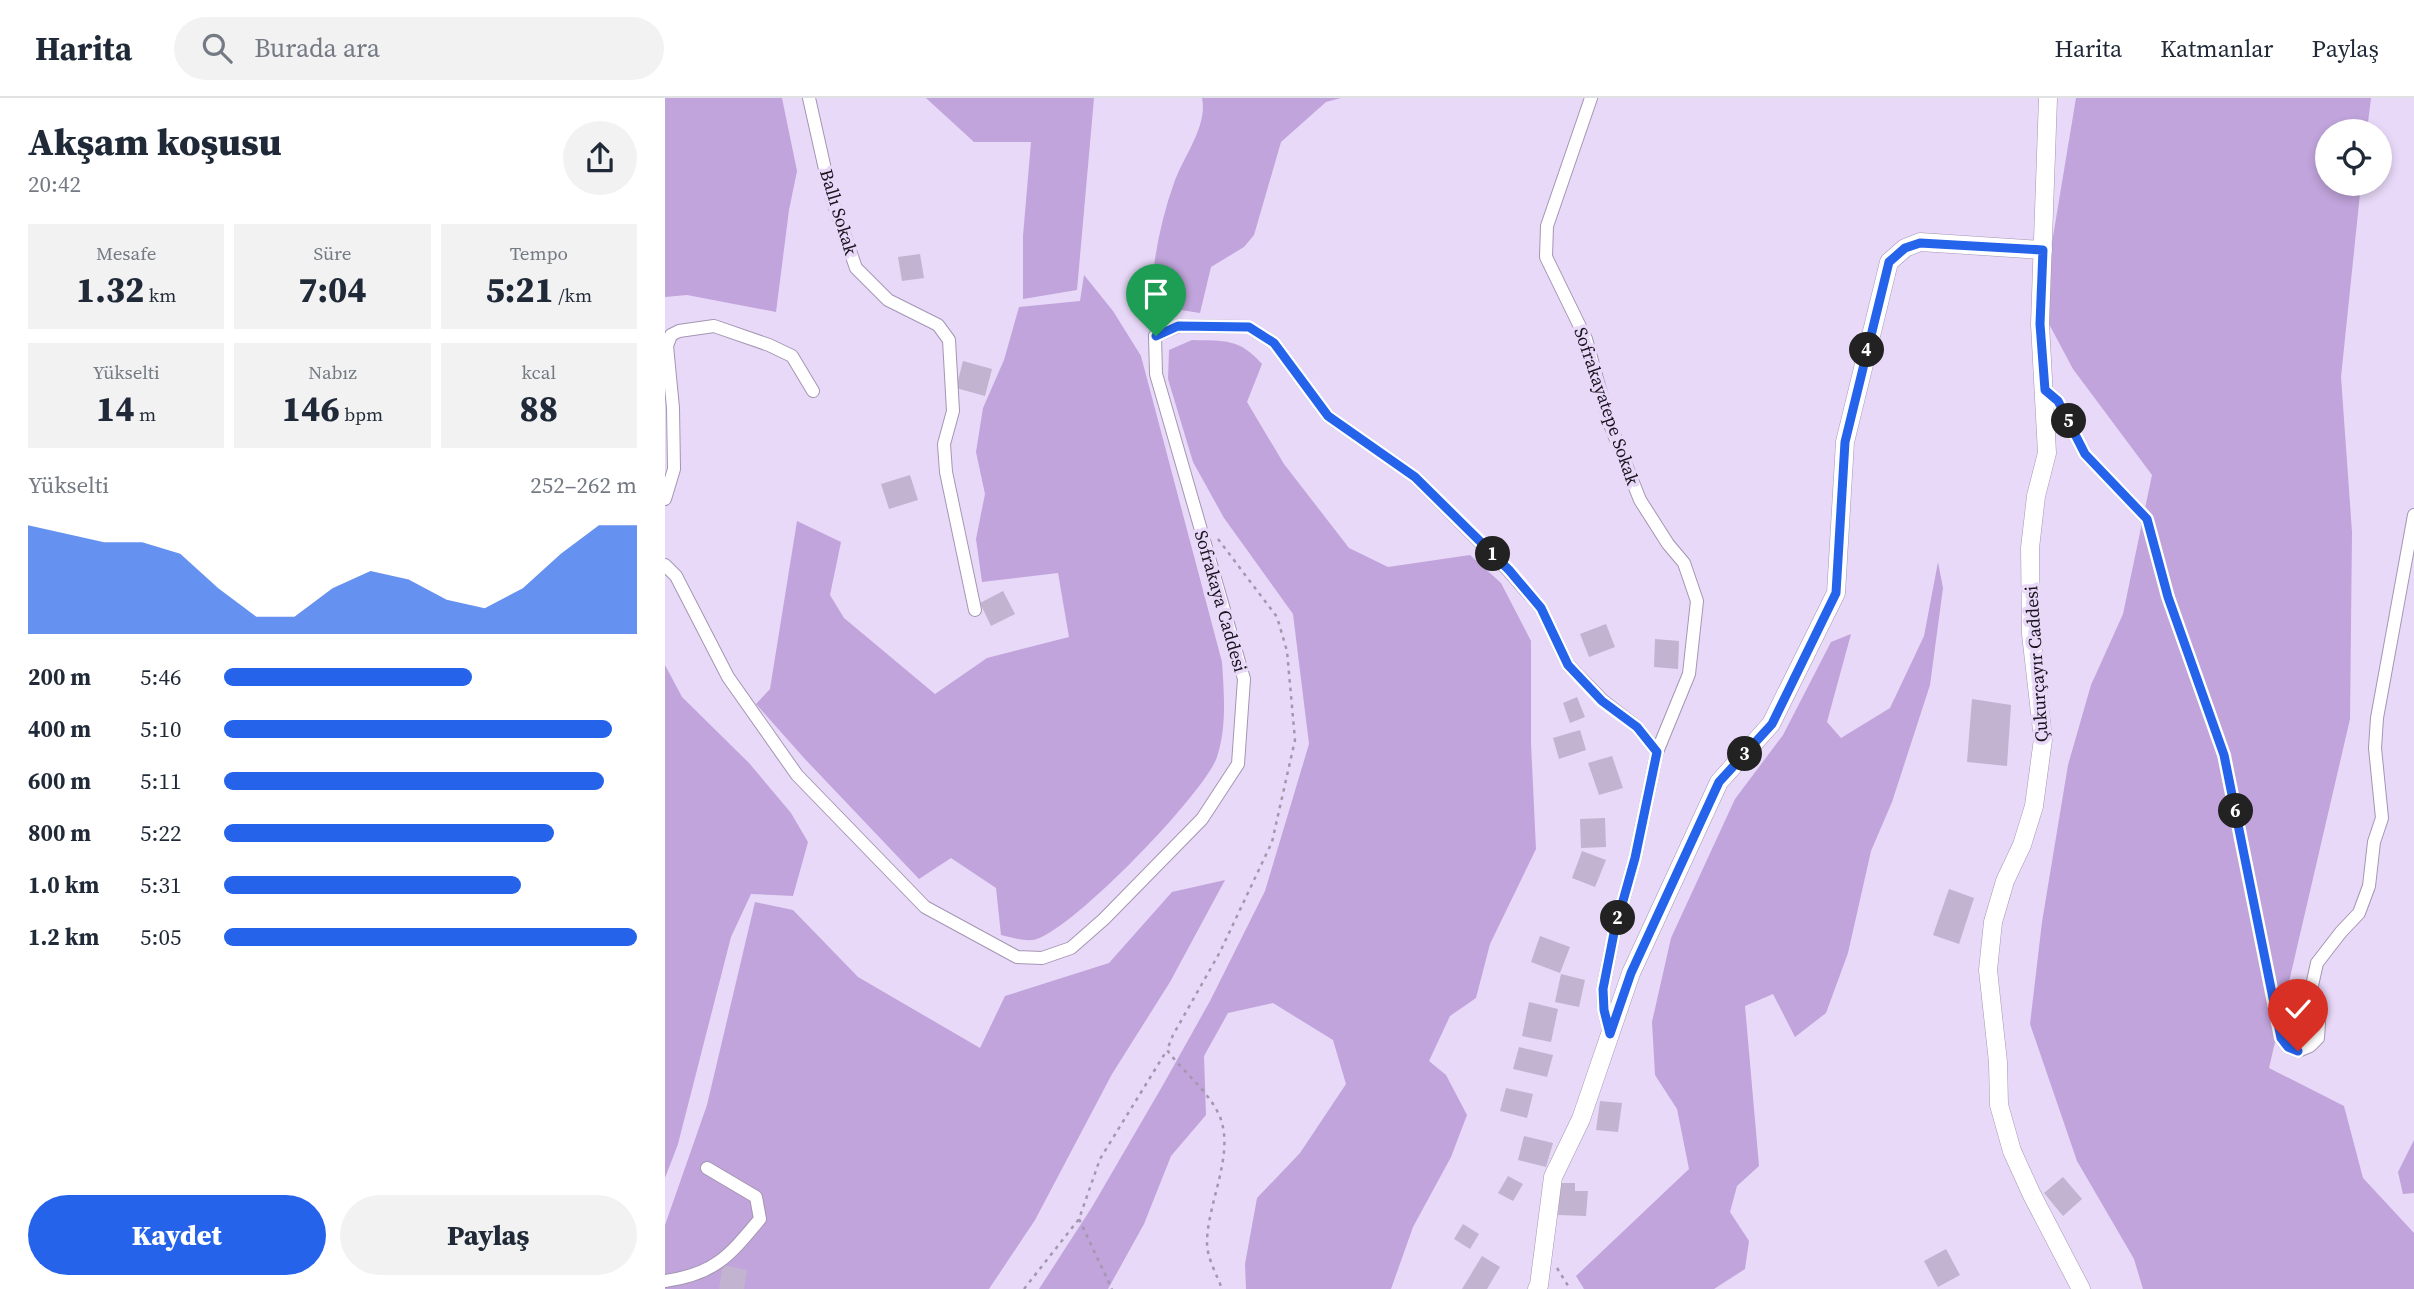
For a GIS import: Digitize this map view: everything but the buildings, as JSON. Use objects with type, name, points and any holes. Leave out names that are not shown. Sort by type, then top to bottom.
[{"type":"street","name":"Ballı Sokak","points":[[809,98],[831,196],[856,268],[888,300],[938,325],[949,340],[953,411],[944,444],[946,472],[975,610]]},
{"type":"street","name":"Sofrakayatepe Sokak","points":[[1591,98],[1547,226],[1546,257],[1586,339],[1609,422],[1640,500],[1668,544],[1684,563],[1697,601],[1689,674],[1657,752],[1635,858],[1614,933],[1603,989],[1604,1010],[1610,1034]]},
{"type":"street","name":"Çukurçayır Caddesi","points":[[2048,98],[2040,324],[2046,453],[2036,496],[2030,548],[2031,634],[2043,739],[2034,806],[1993,922],[1988,970],[1998,1062],[1999,1105],[2009,1139],[2032,1195],[2081,1289]]},
{"type":"street","points":[[1537,1289],[1553,1177],[1581,1119],[1631,973],[1719,782],[1772,724],[1836,593],[1845,442],[1889,262],[1905,248],[1920,243],[2043,250]]},
{"type":"street","points":[[665,499],[674,469],[673,408],[667,346],[671,335],[678,331],[714,326],[769,345],[792,356],[813,391]]},
{"type":"street","name":"Sofrakaya Caddesi","points":[[665,565],[676,576],[728,677],[797,775],[925,907],[1017,957],[1042,958],[1071,948],[1104,919],[1202,820],[1238,764],[1244,679],[1156,374],[1156,336],[1178,326],[1249,327],[1274,343],[1328,416],[1415,477],[1509,570],[1541,608],[1568,665],[1602,701],[1637,727],[1657,752]]},
{"type":"street","points":[[2045,390],[2058,401],[2085,454],[2147,519],[2168,597],[2224,755],[2281,1038],[2288,1047],[2298,1051],[2310,1046],[2318,1038],[2319,1023],[2311,990],[2317,963],[2359,913],[2369,886],[2374,842],[2382,818],[2375,748],[2377,718],[2414,515]]},
{"type":"street","points":[[665,1282],[689,1278],[719,1264],[760,1219],[756,1197],[707,1168]]},
{"type":"path","points":[[1024,1289],[1079,1219],[1100,1159],[1167,1050],[1220,952],[1272,842],[1295,740],[1287,651],[1277,618],[1219,539]]},
{"type":"path","points":[[1167,1050],[1197,1083],[1220,1117],[1226,1147],[1209,1223],[1207,1247],[1222,1289]]},
{"type":"path","points":[[1079,1219],[1112,1289]]},
{"type":"shaded area","points":[[665,98],[782,98],[797,171],[789,210],[776,312],[687,295],[665,297]]},
{"type":"shaded area","points":[[926,98],[1094,98],[1077,290],[1023,299],[1023,236],[1031,142],[974,142]]},
{"type":"shaded area","points":[[1202,98],[1341,98],[1326,102],[1281,142],[1254,235],[1244,247],[1211,267],[1200,313],[1181,310],[1149,321],[1151,286],[1164,217],[1174,183],[1198,130],[1203,109]]},
{"type":"shaded area","points":[[2076,98],[2371,98],[2368,119],[2315,119],[2315,196],[2360,196],[2341,377],[2352,532],[2350,719],[2269,1068],[2344,1106],[2363,1178],[2414,1233],[2414,1289],[2143,1289],[2134,1259],[2077,1161],[2030,1024],[2042,922],[2068,765],[2091,685],[2123,614],[2152,475],[2073,369],[2041,309]]},
{"type":"shaded area","points":[[1084,275],[1113,311],[1141,356],[1222,662],[1224,722],[1217,757],[1207,775],[1163,829],[1134,860],[1075,914],[1050,932],[1033,940],[1025,940],[1001,935],[996,888],[951,858],[919,879],[756,704],[770,689],[797,521],[841,542],[830,595],[844,618],[935,694],[987,658],[1069,637],[1058,573],[982,582],[976,539],[985,494],[976,452],[983,408],[1004,360],[1019,307],[1080,301]]},
{"type":"shaded area","points":[[1192,340],[1223,341],[1238,345],[1262,364],[1247,402],[1284,464],[1349,548],[1388,567],[1470,555],[1501,583],[1531,641],[1531,743],[1536,849],[1490,944],[1476,998],[1450,1016],[1429,1061],[1446,1075],[1467,1115],[1451,1157],[1413,1227],[1391,1289],[1246,1289],[1245,1264],[1257,1198],[1300,1153],[1346,1084],[1333,1040],[1273,1003],[1228,1013],[1204,1056],[1206,1115],[1171,1156],[1144,1224],[1108,1289],[1039,1289],[1092,1207],[1163,1085],[1210,1001],[1265,891],[1309,744],[1293,614],[1224,518],[1193,462],[1168,379],[1169,350]]},
{"type":"shaded area","points":[[1938,562],[1943,588],[1930,685],[1892,802],[1871,851],[1848,953],[1826,1013],[1795,1037],[1773,994],[1745,1006],[1759,1166],[1737,1186],[1730,1212],[1749,1241],[1745,1269],[1714,1289],[1584,1289],[1576,1276],[1689,1169],[1677,1109],[1655,1075],[1652,1022],[1671,938],[1735,799],[1783,735],[1831,642],[1851,634],[1827,722],[1841,738],[1890,708],[1924,636]]},
{"type":"shaded area","points":[[665,665],[682,697],[749,763],[791,813],[808,842],[793,896],[751,894],[731,937],[678,1144],[665,1178]]},
{"type":"shaded area","points":[[1225,880],[1170,982],[1112,1074],[1035,1220],[989,1289],[665,1289],[665,1225],[707,1105],[755,902],[793,910],[858,977],[980,1048],[1005,996],[1109,963],[1172,892]]},
{"type":"shaded area","points":[[2414,1140],[2414,1193],[2403,1194],[2398,1172]]},
{"type":"route","points":[[1156,336],[1178,326],[1249,327],[1274,343],[1328,416],[1415,477],[1509,570],[1541,608],[1568,665],[1602,701],[1637,727],[1657,752],[1603,989],[1604,1010],[1610,1034],[1631,973],[1719,782],[1772,724],[1836,593],[1845,442],[1889,262],[1905,248],[1920,243],[2043,250],[2040,324],[2045,390],[2058,401],[2085,454],[2147,519],[2168,597],[2224,755],[2281,1038],[2288,1047],[2298,1051]]}]
